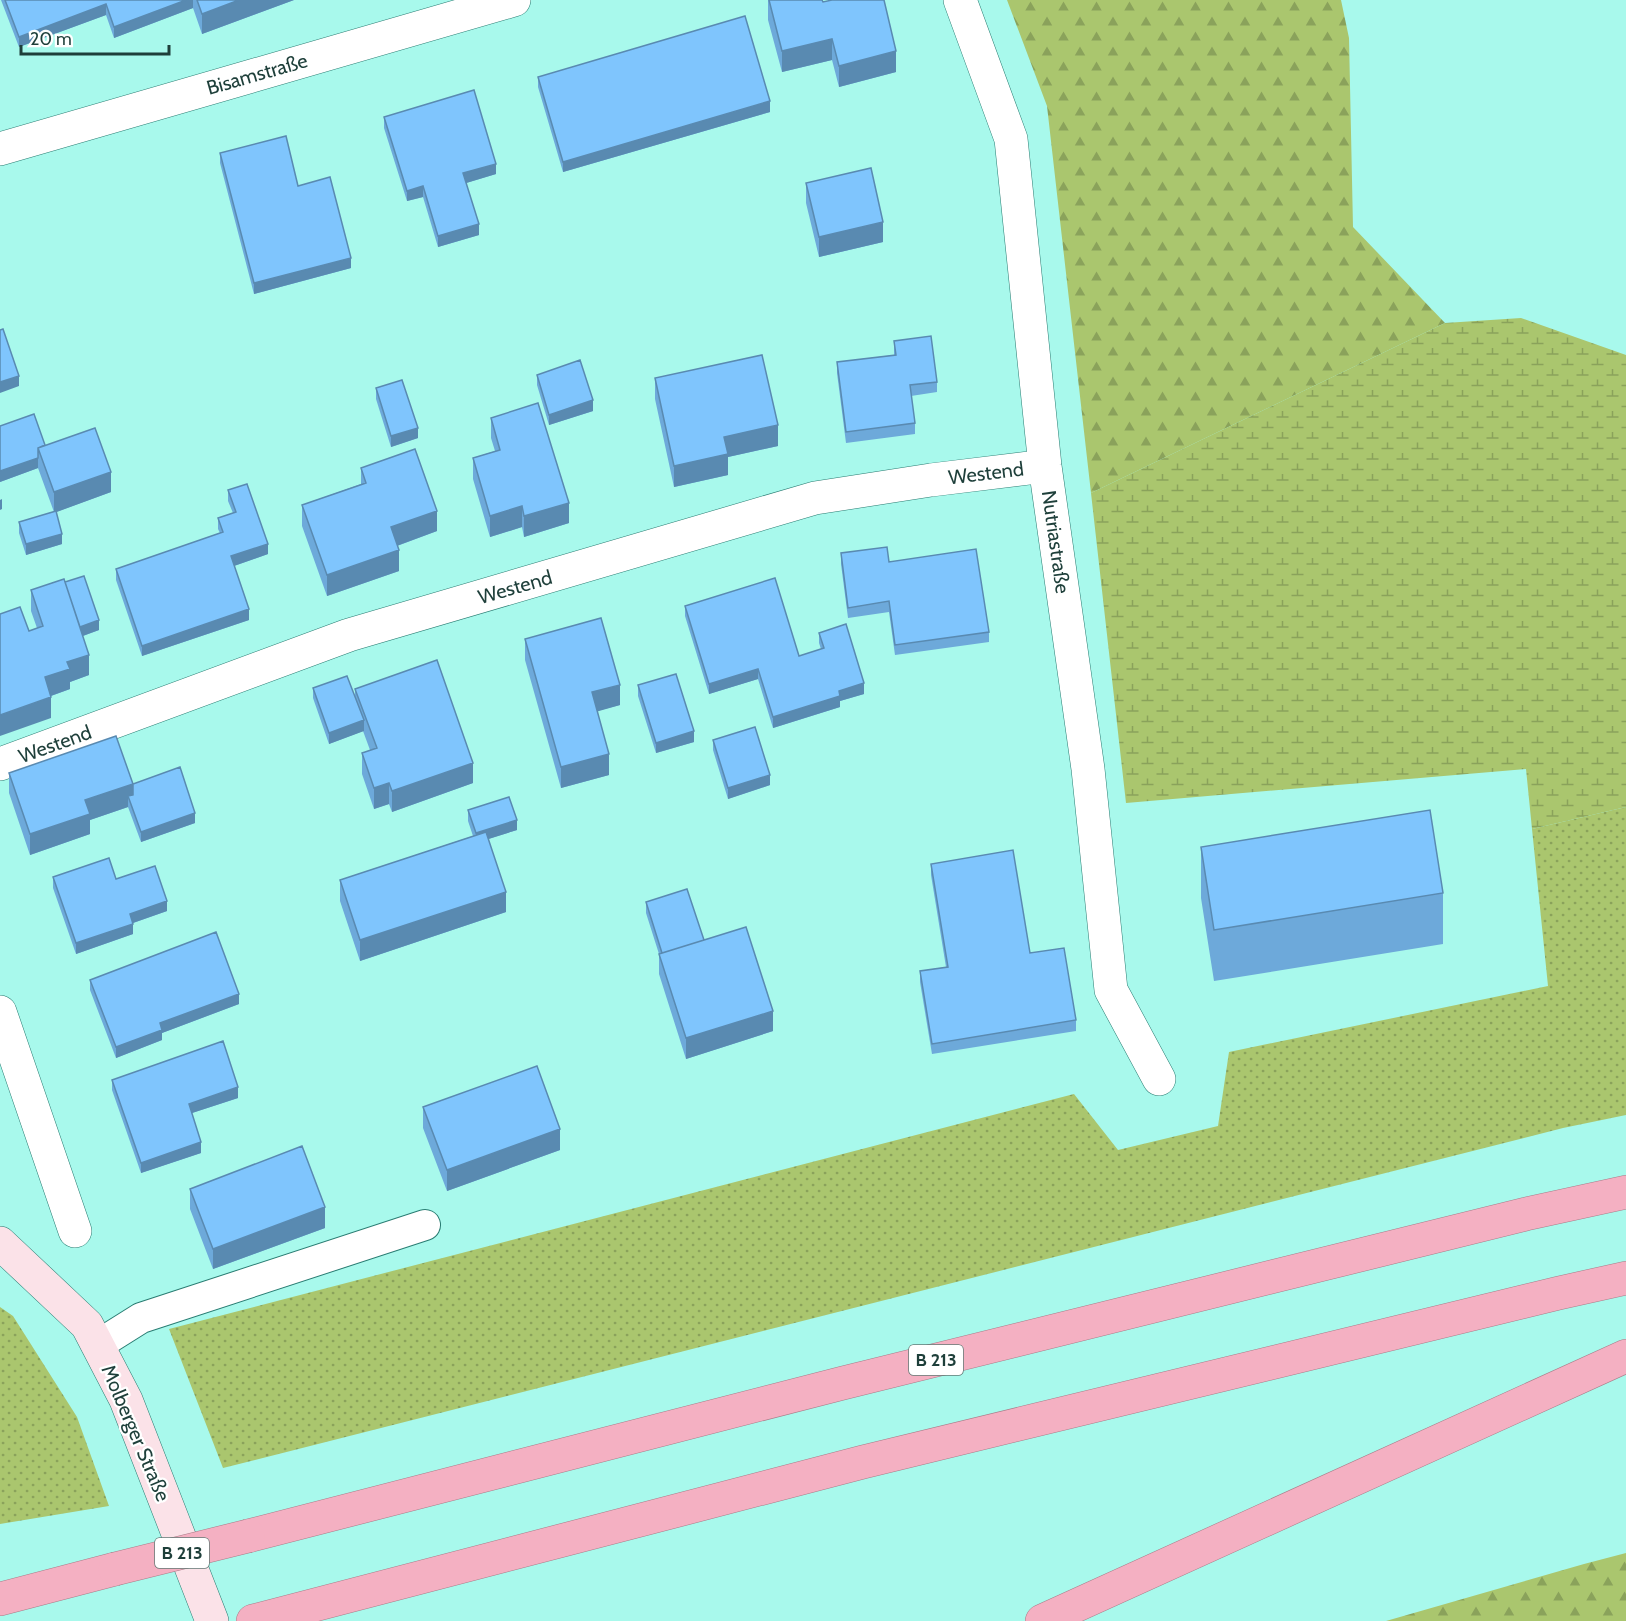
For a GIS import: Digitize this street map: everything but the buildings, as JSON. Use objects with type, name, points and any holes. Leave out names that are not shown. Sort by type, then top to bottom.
[{"type":"highway","name":"B 213","points":[[0,1599],[843,1383],[1526,1214],[1626,1192]]},
{"type":"highway","points":[[264,1618],[863,1462],[1626,1278]]},
{"type":"highway","points":[[1042,1621],[1626,1356]]},
{"type":"main road","name":"Molberger Straße","points":[[0,1244],[87,1325],[126,1400],[212,1621]]},
{"type":"street","name":"Bisamstraße","points":[[2,143],[514,0]]},
{"type":"street","name":"Nutriastraße","points":[[960,0],[1011,139],[1045,466],[1088,769],[1111,990],[1159,1079]]},
{"type":"street","name":"Westend","points":[[0,764],[349,635],[815,498],[931,480],[1045,466]]},
{"type":"street","points":[[0,1012],[75,1231]]},
{"type":"lane","points":[[98,1346],[141,1318],[426,1225]]},
{"type":"green space","points":[[1007,0],[1341,0],[1349,38],[1353,227],[1445,323],[1091,493],[1047,106]]},
{"type":"green space","points":[[1521,318],[1626,355],[1626,807],[1532,829],[1526,769],[1126,803],[1091,493],[1445,323]]},
{"type":"green space","points":[[1626,807],[1626,1115],[1563,1128],[223,1468],[169,1329],[1074,1094],[1118,1150],[1218,1126],[1229,1052],[1548,986],[1532,829]]},
{"type":"green space","points":[[0,1307],[13,1316],[77,1417],[109,1506],[0,1524]]},
{"type":"green space","points":[[1626,1553],[1626,1621],[1386,1621],[1584,1564]]}]
